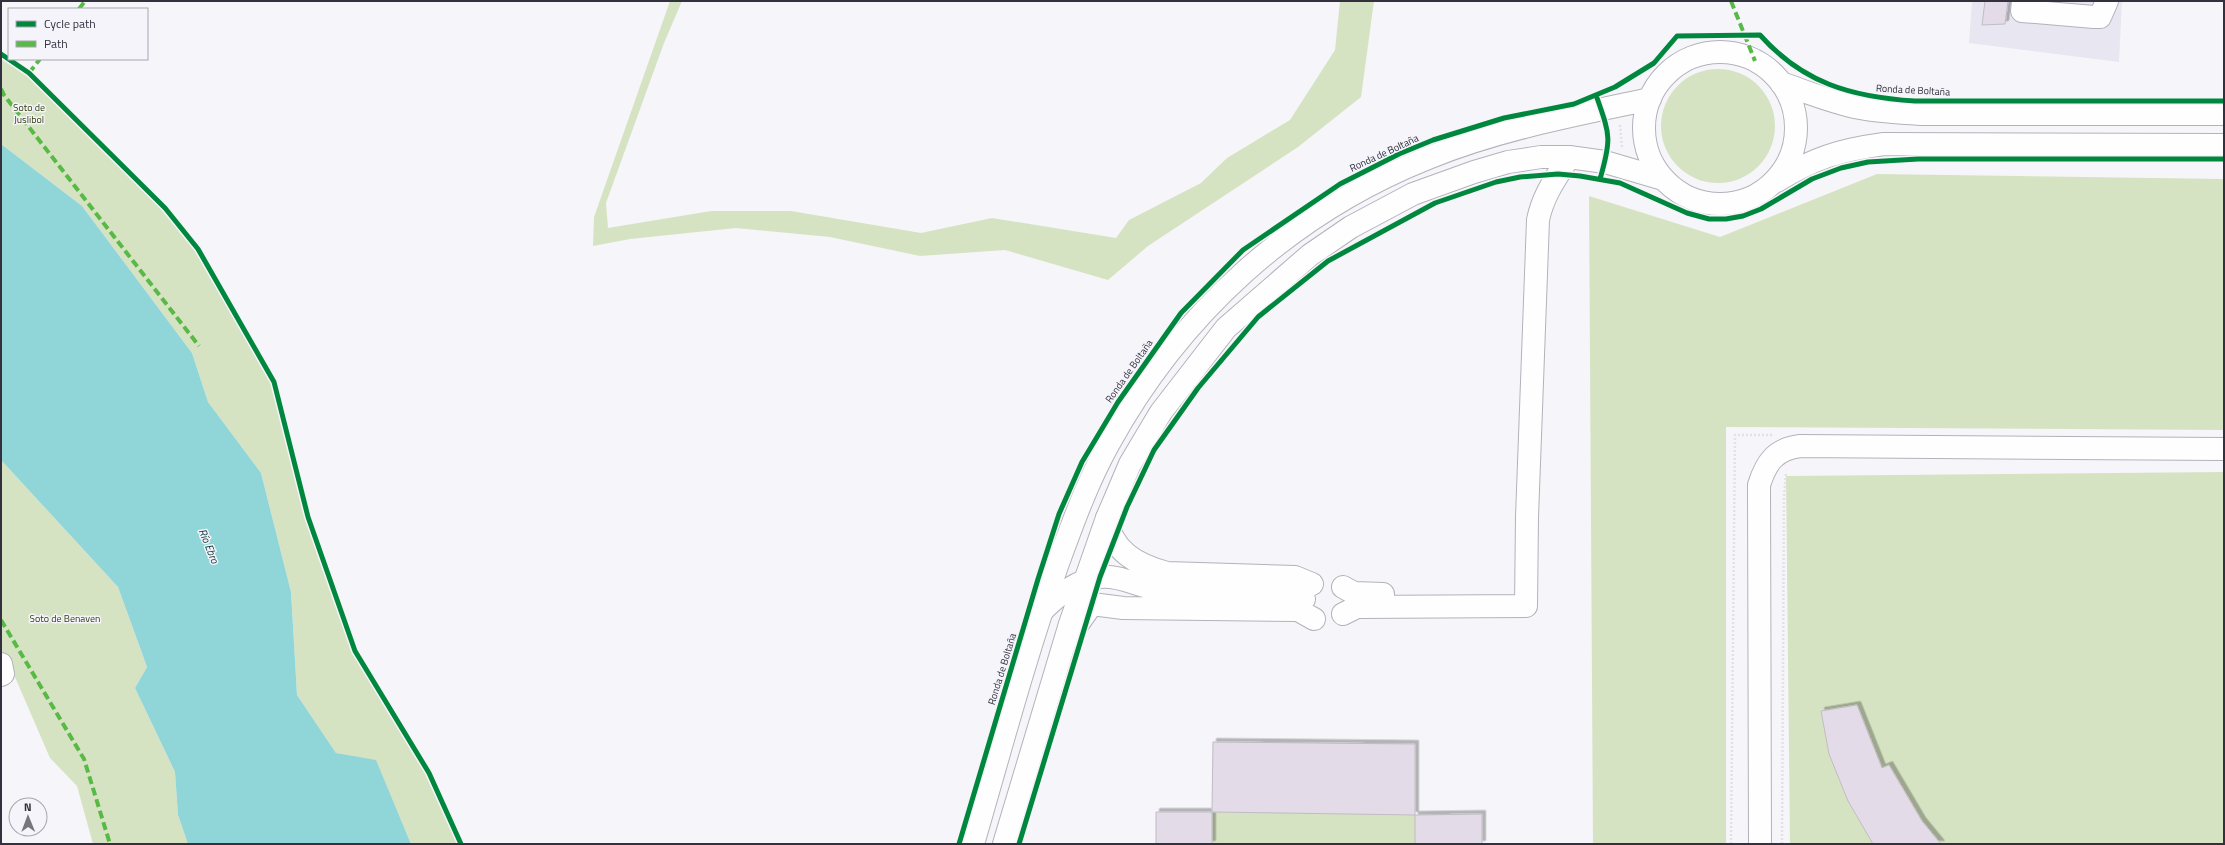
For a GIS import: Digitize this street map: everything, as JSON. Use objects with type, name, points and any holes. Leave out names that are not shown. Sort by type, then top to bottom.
[{"type":"main road","points":[[2023,1],[2022,11],[2094,17],[2100,17],[2107,1]]},
{"type":"main road","points":[[1769,186],[1784,169],[1794,148],[1796,125],[1792,103],[1781,83],[1769,70],[1755,61],[1738,54],[1702,54],[1684,61],[1670,71],[1658,84],[1650,99],[1644,119],[1645,140],[1651,161],[1663,179],[1681,194],[1703,202],[1726,204],[1749,198],[1769,186],[1803,165],[1831,154],[1884,144],[2224,145]]},
{"type":"main road","points":[[1781,83],[1835,102],[1888,112],[1922,114],[2224,114]]},
{"type":"main road","name":"Ronda de Boltaña","points":[[973,844],[1041,612],[1081,503],[1107,446],[1138,395],[1168,351],[1205,309],[1243,272],[1287,236],[1373,182],[1414,164],[1470,143],[1523,128],[1650,99]]},
{"type":"main road","points":[[1004,844],[1064,644],[1107,518],[1130,464],[1166,406],[1226,328],[1310,255],[1351,227],[1412,194],[1474,172],[1508,162],[1541,157],[1569,157],[1618,166],[1663,179]]},
{"type":"main road","points":[[1064,644],[1092,604],[1123,608],[1298,610],[1314,619],[1327,623],[1334,621],[1343,614],[1357,607],[1526,606],[1538,220],[1541,204],[1547,191],[1569,157]]},
{"type":"main road","points":[[1760,844],[1759,485],[1764,468],[1774,457],[1782,451],[1800,446],[2224,449]]},
{"type":"main road","points":[[1107,518],[1109,530],[1113,540],[1130,556],[1154,569],[1166,573],[1295,577],[1308,592]]},
{"type":"main road","points":[[1041,612],[1057,598],[1085,581],[1110,577],[1156,588],[1308,592]]},
{"type":"main road","points":[[1314,619],[1306,611],[1308,592],[1317,581],[1328,579],[1354,593],[1526,593]]},
{"type":"main road","points":[[1343,587],[1348,601],[1343,614]]},
{"type":"main road","points":[[1,664],[4,674],[1,675]]},
{"type":"path","points":[[1615,106],[1622,133],[1622,149],[1618,166]]},
{"type":"path","points":[[1731,844],[1735,435],[1779,435]]},
{"type":"path","points":[[1782,844],[1784,496],[1786,472],[1791,470]]},
{"type":"shaded area","points":[[1972,1],[2122,1],[2119,62],[1969,43]]},
{"type":"green space","points":[[670,1],[682,1],[664,43],[606,203],[608,228],[711,211],[791,211],[921,233],[992,218],[1116,238],[1129,220],[1201,183],[1227,158],[1290,120],[1335,50],[1340,1],[1374,1],[1361,97],[1298,147],[1148,246],[1108,280],[1005,250],[920,256],[830,237],[736,228],[630,239],[593,246],[594,217]]},
{"type":"green space","name":"Soto de Juslibol","points":[[1,54],[29,73],[165,208],[198,249],[274,382],[308,518],[355,651],[429,773],[461,844],[411,844],[376,761],[336,753],[297,695],[291,592],[261,473],[208,402],[192,353],[82,206],[1,144]]},
{"type":"green space","points":[[1718,69],[1740,73],[1758,86],[1771,104],[1775,126],[1771,148],[1758,166],[1740,179],[1718,183],[1696,179],[1678,166],[1665,148],[1661,126],[1665,104],[1678,86],[1696,73]]},
{"type":"green space","points":[[1877,174],[2224,179],[2224,430],[1726,427],[1726,844],[1593,844],[1589,196],[1720,237]]},
{"type":"green space","name":"Soto de Benaven","points":[[1,460],[118,587],[147,667],[135,688],[175,772],[178,815],[188,844],[93,844],[77,786],[50,758],[15,677],[1,656]]},
{"type":"green space","points":[[2224,472],[2224,844],[1790,844],[1786,476]]},
{"type":"green space","points":[[1213,742],[1415,744],[1415,815],[1482,814],[1482,844],[1156,844],[1156,812],[1212,812]]},
{"type":"water","name":"Río Ebro","points":[[1,144],[82,206],[192,353],[208,402],[261,473],[291,592],[297,695],[336,753],[376,760],[411,844],[188,844],[178,815],[175,772],[135,688],[147,667],[118,587],[1,460]]},
{"type":"building","points":[[1985,1],[2008,1],[2005,24],[1982,25]]},
{"type":"building","points":[[1857,705],[1882,768],[1889,765],[1922,821],[1941,844],[1873,844],[1848,801],[1829,754],[1821,711]]},
{"type":"building","points":[[1213,742],[1415,744],[1415,815],[1212,812]]},
{"type":"building","points":[[1156,812],[1212,812],[1212,844],[1156,844]]},
{"type":"building","points":[[1482,814],[1482,844],[1415,844],[1415,815]]},
{"type":"marked path","points":[[80,8],[85,1]]},
{"type":"marked path","points":[[1731,1],[1755,61]]},
{"type":"marked path","points":[[29,73],[39,60]]},
{"type":"marked path","points":[[1,89],[4,95],[199,346]]},
{"type":"marked path","points":[[1,620],[84,759],[110,844]]},
{"type":"cycle path","points":[[959,844],[1038,579],[1059,514],[1082,462],[1118,402],[1181,313],[1243,250],[1340,184],[1399,154],[1433,140],[1504,118],[1574,104],[1615,87],[1654,63],[1677,36],[1760,35],[1793,65],[1811,76],[1849,91],[1892,99],[1915,101],[2224,101]]},
{"type":"cycle path","points":[[1,54],[8,59]]},
{"type":"cycle path","points":[[10,60],[29,73],[165,208],[198,249],[274,382],[308,517],[355,651],[429,773],[461,844]]},
{"type":"cycle path","points":[[1596,95],[1607,128],[1608,137],[1608,145],[1600,179]]},
{"type":"cycle path","points":[[1019,844],[1100,577],[1127,507],[1154,450],[1198,388],[1258,317],[1328,261],[1435,203],[1496,182],[1520,177],[1558,174],[1620,183],[1687,213],[1709,219],[1726,219],[1743,216],[1761,209],[1812,179],[1841,168],[1868,162],[1918,159],[2224,159]]}]
